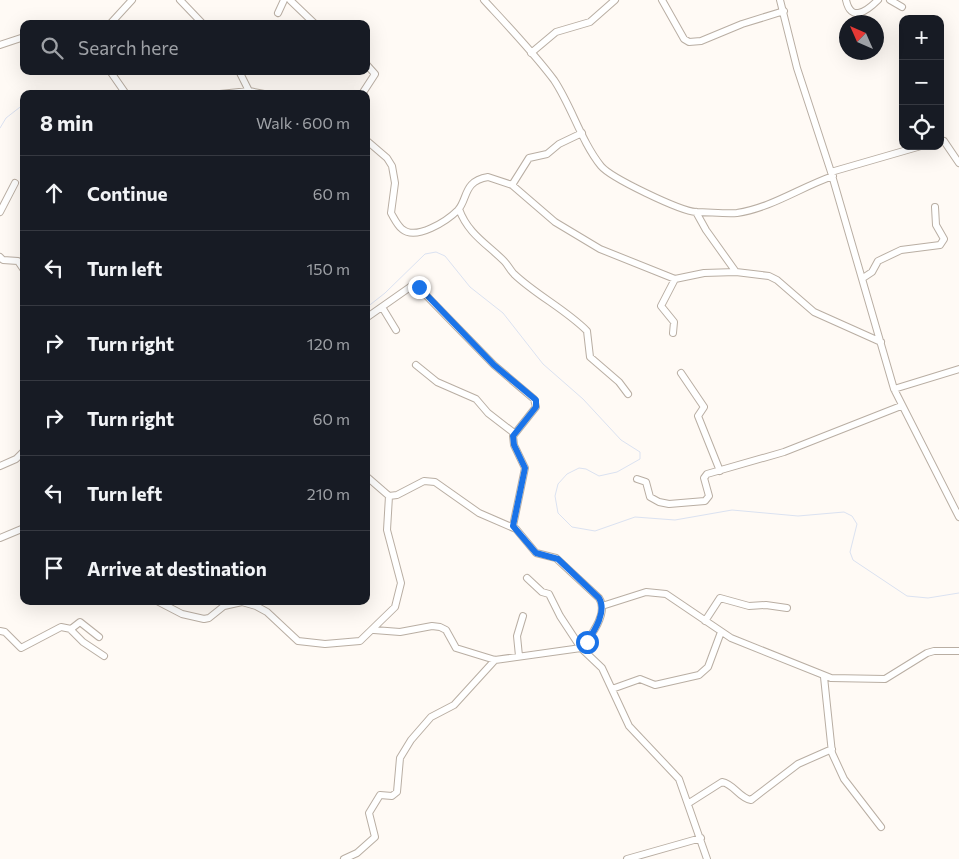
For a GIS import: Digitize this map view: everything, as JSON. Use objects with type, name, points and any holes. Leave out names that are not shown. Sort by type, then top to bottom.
[{"type":"street","points":[[114,20],[132,0]]},
{"type":"street","points":[[180,0],[199,20]]},
{"type":"street","points":[[278,13],[284,0]]},
{"type":"street","points":[[290,0],[311,20]]},
{"type":"street","points":[[484,0],[531,53],[561,92],[582,133],[606,171],[672,205],[696,212],[708,211],[728,214],[746,211],[832,174],[908,150]]},
{"type":"street","points":[[531,53],[556,32],[590,22],[615,0]]},
{"type":"street","points":[[662,0],[684,39],[689,42],[701,40],[742,24],[784,12]]},
{"type":"street","points":[[780,0],[797,68],[832,174],[894,389],[901,406],[957,507],[959,517]]},
{"type":"street","points":[[846,0],[849,10],[853,13],[867,11],[878,0]]},
{"type":"street","points":[[890,0],[902,7]]},
{"type":"street","points":[[0,45],[20,38]]},
{"type":"street","points":[[365,90],[375,74],[370,68]]},
{"type":"street","points":[[113,75],[123,90]]},
{"type":"street","points":[[241,75],[248,90]]},
{"type":"street","points":[[512,185],[528,158],[547,154],[559,144],[582,133]]},
{"type":"street","points":[[944,141],[959,163]]},
{"type":"street","points":[[370,144],[390,161],[395,184],[390,213],[402,230],[414,233],[426,231],[459,209],[464,195],[478,180],[488,177],[512,185],[554,222],[592,245],[676,279],[704,273],[736,272],[773,278],[814,312],[881,342]]},
{"type":"street","points":[[0,212],[15,183]]},
{"type":"street","points":[[863,278],[872,272],[878,261],[901,250],[940,246],[944,239],[936,225],[935,207]]},
{"type":"street","points":[[459,209],[467,226],[486,247],[505,262],[513,273],[587,332],[590,357],[619,382],[628,394]]},
{"type":"street","points":[[696,212],[706,230],[736,272]]},
{"type":"street","points":[[0,257],[3,260],[18,262],[20,265]]},
{"type":"street","points":[[673,333],[674,322],[661,306],[676,279]]},
{"type":"street","points":[[370,316],[413,285],[419,287],[494,365],[536,400],[535,408],[514,433],[514,445],[525,468],[513,526]]},
{"type":"street","points":[[382,308],[396,330]]},
{"type":"street","points":[[416,365],[436,382],[476,399],[488,413],[514,433]]},
{"type":"street","points":[[894,389],[959,369]]},
{"type":"street","points":[[681,372],[704,407],[698,416],[720,471]]},
{"type":"street","points":[[637,479],[646,482],[650,497],[659,502],[705,501],[709,496],[705,476],[795,448],[901,406]]},
{"type":"street","points":[[0,466],[16,459],[20,455]]},
{"type":"street","points":[[370,479],[389,496],[397,495],[420,482],[432,481],[479,513],[513,526],[536,553],[558,559],[599,598],[602,606],[595,631],[581,648],[495,660],[456,648],[446,630],[440,627],[432,626],[400,632],[374,630]]},
{"type":"street","points":[[251,605],[256,606],[277,619],[295,639],[301,642],[357,642],[374,630],[396,608],[396,596],[401,586],[387,530],[389,496]]},
{"type":"street","points":[[0,538],[20,530]]},
{"type":"street","points":[[527,578],[542,592],[550,594],[560,616],[581,648],[602,668],[629,726],[676,774],[689,803],[707,859]]},
{"type":"street","points":[[602,606],[614,604],[638,594],[660,592],[668,595],[721,632],[824,677],[860,680],[885,678],[927,653],[939,650],[959,652]]},
{"type":"street","points":[[706,621],[720,598],[749,606],[766,605],[787,608]]},
{"type":"street","points":[[164,605],[182,614],[204,619],[209,618],[227,605]]},
{"type":"street","points":[[519,656],[517,636],[523,616]]},
{"type":"street","points":[[70,629],[80,622],[99,638]]},
{"type":"street","points":[[0,631],[5,632],[20,648],[61,627],[70,629],[83,642],[104,656]]},
{"type":"street","points":[[612,689],[640,679],[655,685],[699,675],[709,664],[721,632]]},
{"type":"street","points":[[344,859],[357,853],[374,837],[369,813],[380,795],[392,796],[397,792],[400,758],[411,740],[431,717],[454,705],[495,660]]},
{"type":"street","points":[[824,677],[832,749],[844,779],[881,827]]},
{"type":"street","points":[[689,803],[722,782],[728,784],[744,798],[751,800],[798,764],[832,749]]},
{"type":"street","points":[[627,859],[701,838]]},
{"type":"waterway","points":[[0,128],[6,118],[20,107]]},
{"type":"waterway","points":[[370,305],[425,254],[436,252],[445,256],[470,287],[503,313],[543,364],[583,399],[621,440],[640,452],[640,459],[617,472],[599,476],[586,469],[579,468],[567,474],[558,484],[555,496],[558,513],[572,527],[595,531],[635,517],[675,520],[732,510],[798,516],[844,512],[852,516],[857,524],[850,552],[853,560],[907,596],[928,598],[959,593]]},
{"type":"route","points":[[419,287],[503,374],[526,390],[536,400],[536,407],[513,436],[515,449],[525,468],[513,526],[536,553],[558,559],[602,602],[595,631],[587,642]]}]
